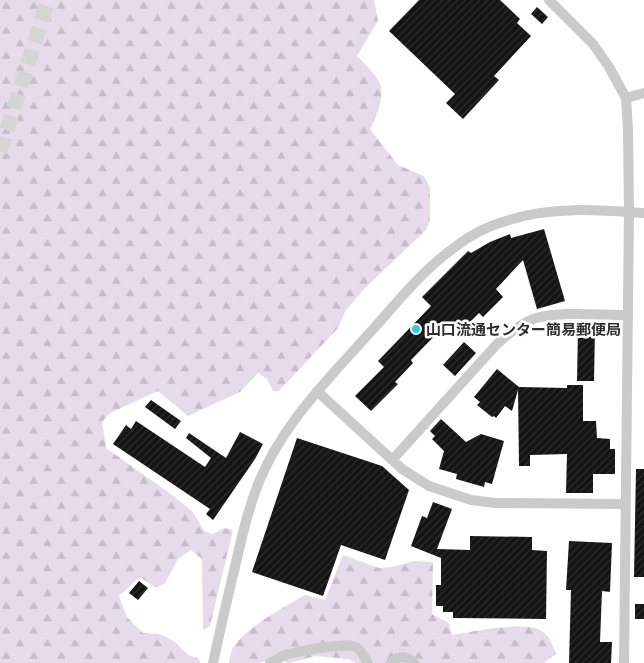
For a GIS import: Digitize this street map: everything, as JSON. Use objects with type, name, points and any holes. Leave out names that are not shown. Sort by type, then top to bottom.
[{"type":"street","points":[[549,0],[593,44],[609,67],[626,98],[629,212],[624,663]]},
{"type":"street","points":[[626,98],[644,93]]},
{"type":"street","points":[[213,663],[246,518],[268,461],[281,439],[317,391],[421,276],[442,257],[468,238],[509,220],[531,215],[585,210],[644,213]]},
{"type":"street","points":[[393,460],[509,333],[535,319],[555,315],[627,315]]},
{"type":"street","points":[[317,391],[393,460],[429,486],[471,500],[495,503],[625,504]]},
{"type":"street","points":[[270,663],[286,655],[328,647],[347,646],[356,647],[368,663]]},
{"type":"street","points":[[390,663],[396,658],[402,657],[409,658],[414,663]]},
{"type":"green space","points":[[0,0],[374,0],[378,21],[357,56],[374,75],[381,87],[380,103],[370,129],[398,165],[424,176],[430,187],[430,220],[426,230],[366,287],[346,310],[338,328],[279,391],[273,391],[267,379],[258,373],[240,392],[188,416],[158,391],[110,413],[102,422],[106,448],[193,512],[204,531],[213,534],[224,528],[233,530],[210,626],[203,630],[202,559],[191,550],[178,559],[165,583],[156,588],[140,577],[119,596],[127,617],[143,633],[160,634],[174,641],[188,655],[199,659],[200,663],[0,663]]},
{"type":"green space","points":[[343,555],[379,568],[392,567],[414,561],[433,562],[432,614],[449,623],[452,635],[495,628],[529,627],[545,633],[550,639],[556,654],[544,663],[356,663],[348,659],[315,656],[287,663],[277,656],[260,663],[229,663],[231,651],[238,641],[266,618],[305,595],[325,600]]},
{"type":"building","points":[[419,0],[500,0],[520,19],[517,23],[531,36],[494,76],[499,80],[463,119],[446,103],[455,94],[389,31]]},
{"type":"building","points":[[537,7],[548,17],[542,24],[531,14]]},
{"type":"building","points":[[544,229],[565,301],[537,309],[523,260],[496,289],[503,297],[483,317],[479,313],[458,334],[447,323],[411,360],[413,363],[395,382],[398,384],[371,411],[355,396],[384,367],[378,361],[431,306],[422,297],[468,251],[471,253],[490,242],[510,234],[511,238]]},
{"type":"building","points":[[578,329],[595,329],[594,381],[577,381]]},
{"type":"building","points":[[464,342],[476,353],[455,376],[443,365]]},
{"type":"building","points":[[497,369],[519,387],[567,388],[567,385],[583,385],[583,421],[596,421],[597,438],[610,439],[610,449],[615,449],[615,474],[593,474],[593,493],[566,493],[567,454],[530,455],[530,466],[519,466],[518,390],[512,411],[505,406],[496,418],[477,405],[480,402],[474,397]]},
{"type":"building","points":[[151,400],[181,421],[175,429],[145,407]]},
{"type":"building","points":[[441,419],[466,442],[481,434],[504,441],[492,484],[485,482],[484,487],[456,479],[457,474],[439,469],[444,451],[432,439],[435,436],[430,431]]},
{"type":"building","points":[[136,421],[205,467],[211,458],[186,438],[189,433],[226,458],[240,432],[263,444],[255,459],[213,520],[206,514],[210,509],[113,444],[126,425],[131,429]]},
{"type":"building","points":[[297,438],[382,466],[409,490],[385,560],[341,545],[323,596],[252,572]]},
{"type":"building","points":[[636,469],[644,469],[644,577],[634,577]]},
{"type":"building","points":[[433,502],[452,509],[437,549],[470,550],[470,536],[532,537],[532,550],[547,551],[546,619],[453,618],[453,612],[443,612],[443,606],[436,606],[436,585],[441,585],[441,558],[411,546],[422,516],[427,518]]},
{"type":"building","points":[[569,541],[612,543],[610,592],[602,591],[600,642],[612,642],[611,663],[569,663],[571,590],[566,590]]},
{"type":"building","points":[[139,581],[148,588],[138,600],[129,593]]},
{"type":"building","points":[[635,604],[644,604],[644,619],[635,619]]},
{"type":"tunnel","points":[[0,152],[48,0]]},
{"type":"place","name":"山口流通センター簡易郵便局","points":[[416,329]]}]
